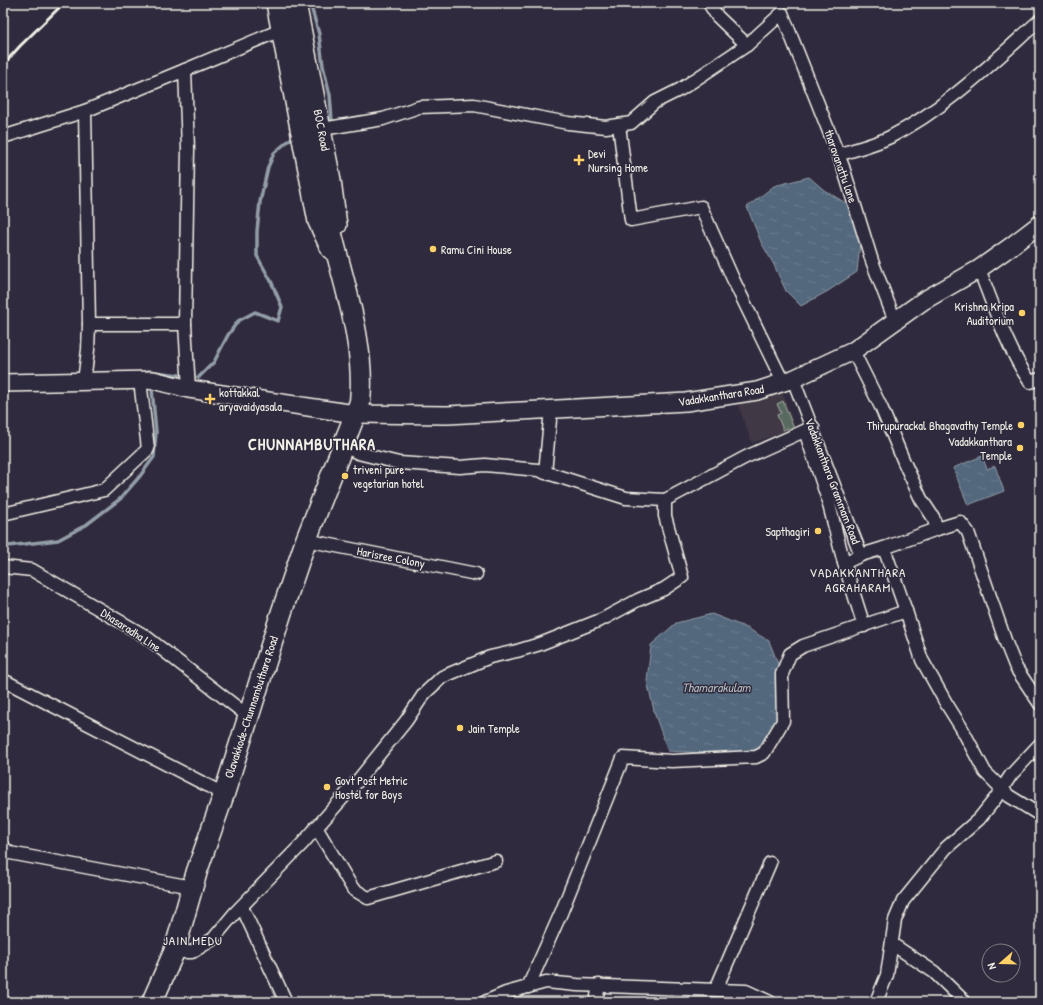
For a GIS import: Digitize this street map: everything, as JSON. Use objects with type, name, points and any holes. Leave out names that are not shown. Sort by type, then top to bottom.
[{"type":"main road","name":"Olavakkode-Chunnambuthara Road","points":[[152,1002],[174,952],[192,887],[224,794],[306,540],[360,402],[361,384],[358,354],[346,284],[328,219],[286,3]]},
{"type":"street","points":[[276,3],[317,222],[346,284]]},
{"type":"street","name":"BOC Road","points":[[297,3],[322,129],[338,224],[339,258]]},
{"type":"street","points":[[322,129],[383,119],[419,107],[474,105],[568,124],[606,127],[630,123],[655,102],[681,88],[747,45],[717,16],[709,3]]},
{"type":"street","name":"tharavanattu lane","points":[[747,45],[782,13],[838,154],[872,261],[895,322]]},
{"type":"street","points":[[838,154],[888,138],[931,113],[966,85],[1040,20]]},
{"type":"street","points":[[6,136],[85,111],[281,30]]},
{"type":"street","points":[[185,70],[188,149],[185,324],[189,390]]},
{"type":"street","points":[[84,381],[88,350],[89,324],[85,111]]},
{"type":"street","name":"Vadakkanthara Grammam Road","points":[[619,125],[631,220],[701,207],[733,279],[788,380],[861,555],[960,522],[968,532],[1016,668],[1040,704]]},
{"type":"street","name":"Vadakkanthara Road","points":[[3,383],[153,380],[189,390],[355,414],[448,415],[686,402],[757,391],[788,380],[853,351],[923,301],[979,269],[1040,224]]},
{"type":"street","points":[[979,269],[1010,346],[1024,372],[1030,382],[1040,379]]},
{"type":"street","points":[[89,324],[185,324]]},
{"type":"street","points":[[853,351],[881,407],[904,462],[933,518],[937,529]]},
{"type":"street","points":[[3,514],[104,490],[148,449],[140,380]]},
{"type":"street","points":[[545,472],[551,409]]},
{"type":"street","points":[[342,446],[358,453],[399,463],[460,467],[485,465],[538,470],[626,498],[665,500],[746,457],[809,429],[844,563],[864,626]]},
{"type":"street","points":[[174,952],[192,952],[213,940],[383,751],[424,694],[442,676],[490,657],[540,644],[603,619],[638,600],[664,589],[682,577],[665,516],[665,500]]},
{"type":"street","name":"Harisree Colony","points":[[306,540],[476,574]]},
{"type":"street","points":[[884,548],[922,660],[946,703],[961,726],[985,772],[1009,796],[1040,814]]},
{"type":"street","points":[[844,563],[861,555]]},
{"type":"street","name":"Dhasaradha Line","points":[[3,567],[32,570],[145,636],[248,716]]},
{"type":"street","points":[[528,987],[561,913],[623,758],[672,761],[756,757],[764,753],[783,722],[782,674],[790,654],[803,646],[906,611]]},
{"type":"street","points":[[3,680],[224,794]]},
{"type":"street","points":[[876,1002],[888,975],[895,920],[903,900],[946,848],[979,819],[1011,775],[1040,744]]},
{"type":"street","points":[[316,827],[353,889],[368,898],[496,861]]},
{"type":"street","points":[[3,847],[10,853],[192,887]]},
{"type":"street","points":[[716,989],[770,862]]},
{"type":"street","points":[[242,907],[286,1002]]},
{"type":"street","points":[[892,944],[934,972],[966,1002]]},
{"type":"street","points":[[485,1002],[506,992],[546,982],[576,985],[746,990],[757,999],[770,1002]]},
{"type":"street","points":[[596,1002],[599,985]]},
{"type":"shaded area","points":[[781,389],[797,432],[788,435],[785,431],[752,443],[738,405]]},
{"type":"green space","points":[[783,401],[794,429],[789,431],[788,428],[783,430],[777,415],[781,413],[777,404]]},
{"type":"water","points":[[809,177],[824,190],[849,205],[860,243],[857,272],[801,306],[786,291],[761,242],[747,207],[774,186]]},
{"type":"water","points":[[982,456],[987,469],[995,466],[1004,491],[968,505],[953,468]]},
{"type":"water","name":"Thamarakulam","points":[[712,614],[747,628],[769,641],[782,674],[786,711],[758,751],[722,754],[668,751],[655,715],[647,681],[651,645],[676,623]]},
{"type":"waterway","points":[[310,3],[319,34],[323,66],[330,95],[331,122]]},
{"type":"waterway","points":[[198,378],[214,362],[228,335],[238,321],[255,312],[278,321],[282,307],[271,281],[257,256],[257,231],[260,202],[268,167],[274,153],[294,136]]},
{"type":"waterway","points":[[148,371],[179,375]]},
{"type":"waterway","points":[[8,546],[58,540],[86,525],[120,499],[154,457],[156,432],[152,389]]},
{"type":"railway","points":[[3,65],[20,46],[64,3]]},
{"type":"place","name":"Devi Nursing Home","points":[[579,160]]},
{"type":"place","name":"Ramu Cini House","points":[[433,249]]},
{"type":"place","name":"Krishna Kripa Auditorium","points":[[1022,313]]},
{"type":"place","name":"kottakkal aryavaidyasala","points":[[210,399]]},
{"type":"place","name":"Thirupurackal Bhagavathy Temple","points":[[1021,425]]},
{"type":"place","name":"Vadakkanthara Temple","points":[[1020,448]]},
{"type":"place","name":"triveni pure vegetarian hotel","points":[[345,476]]},
{"type":"place","name":"Sapthagiri","points":[[818,531]]},
{"type":"place","name":"Jain Temple","points":[[460,728]]},
{"type":"place","name":"Govt Post Metric Hostel for Boys","points":[[327,787]]},
{"type":"district","name":"CHUNNAMBUTHARA","points":[[312,444]]},
{"type":"district","name":"VADAKKANTHARA AGRAHARAM","points":[[858,580]]},
{"type":"district","name":"JAIN MEDU","points":[[193,940]]}]
